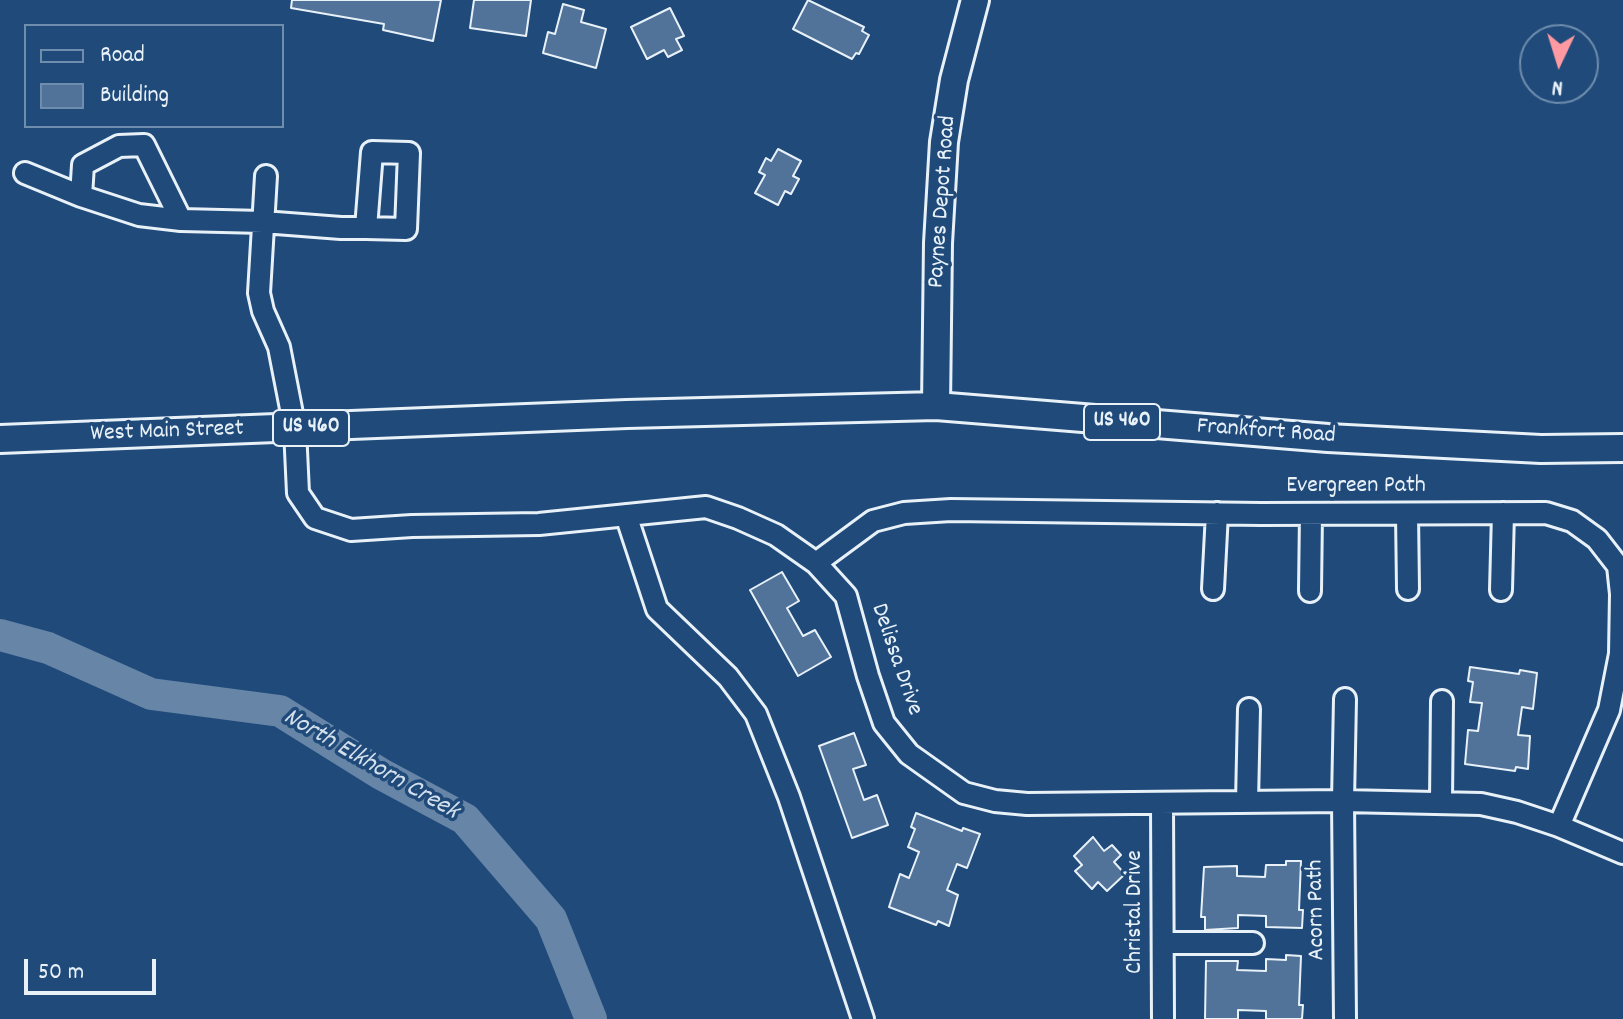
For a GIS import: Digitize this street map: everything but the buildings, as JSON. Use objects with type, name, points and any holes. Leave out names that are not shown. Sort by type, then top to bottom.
[{"type":"main road","name":"Paynes Depot Road","points":[[936,406],[938,243],[944,142],[954,80],[975,0]]},
{"type":"main road","name":"Frankfort Road","points":[[622,414],[936,406],[1328,438],[1541,449],[1623,448]]},
{"type":"main road","name":"West Main Street","points":[[0,439],[622,414]]},
{"type":"street","points":[[81,196],[83,165],[119,146],[144,145],[181,220]]},
{"type":"street","points":[[25,173],[139,215],[181,220],[366,228]]},
{"type":"street","points":[[266,176],[259,293],[263,311],[279,347],[295,429]]},
{"type":"street","name":"Delissa Drive","points":[[295,429],[298,493],[315,518],[351,530],[539,524],[706,507],[776,535],[816,563],[846,596],[884,723],[909,754],[964,793],[995,801],[1027,804],[1343,801],[1481,804],[1559,826],[1623,853]]},
{"type":"street","name":"Evergreen Path","points":[[816,563],[873,521],[904,513],[951,510],[1546,513],[1572,521],[1597,539],[1618,566],[1620,654],[1609,710],[1559,826]]},
{"type":"street","points":[[1213,589],[1217,513]]},
{"type":"street","points":[[1501,590],[1503,513]]},
{"type":"street","points":[[1310,591],[1311,514]]},
{"type":"street","points":[[1407,514],[1408,589]]},
{"type":"street","points":[[626,515],[657,609],[728,677],[756,714],[789,797],[863,1019]]},
{"type":"street","name":"Acorn Path","points":[[1345,699],[1345,1019]]},
{"type":"street","points":[[1441,801],[1442,701]]},
{"type":"street","points":[[1247,802],[1249,709]]},
{"type":"street","name":"Christal Drive","points":[[1162,804],[1163,1019]]},
{"type":"street","points":[[1163,943],[1253,943]]},
{"type":"waterway","name":"North Elkhorn Creek","points":[[0,635],[48,648],[151,694],[280,711],[381,774],[465,819],[551,919],[591,1019]]}]
